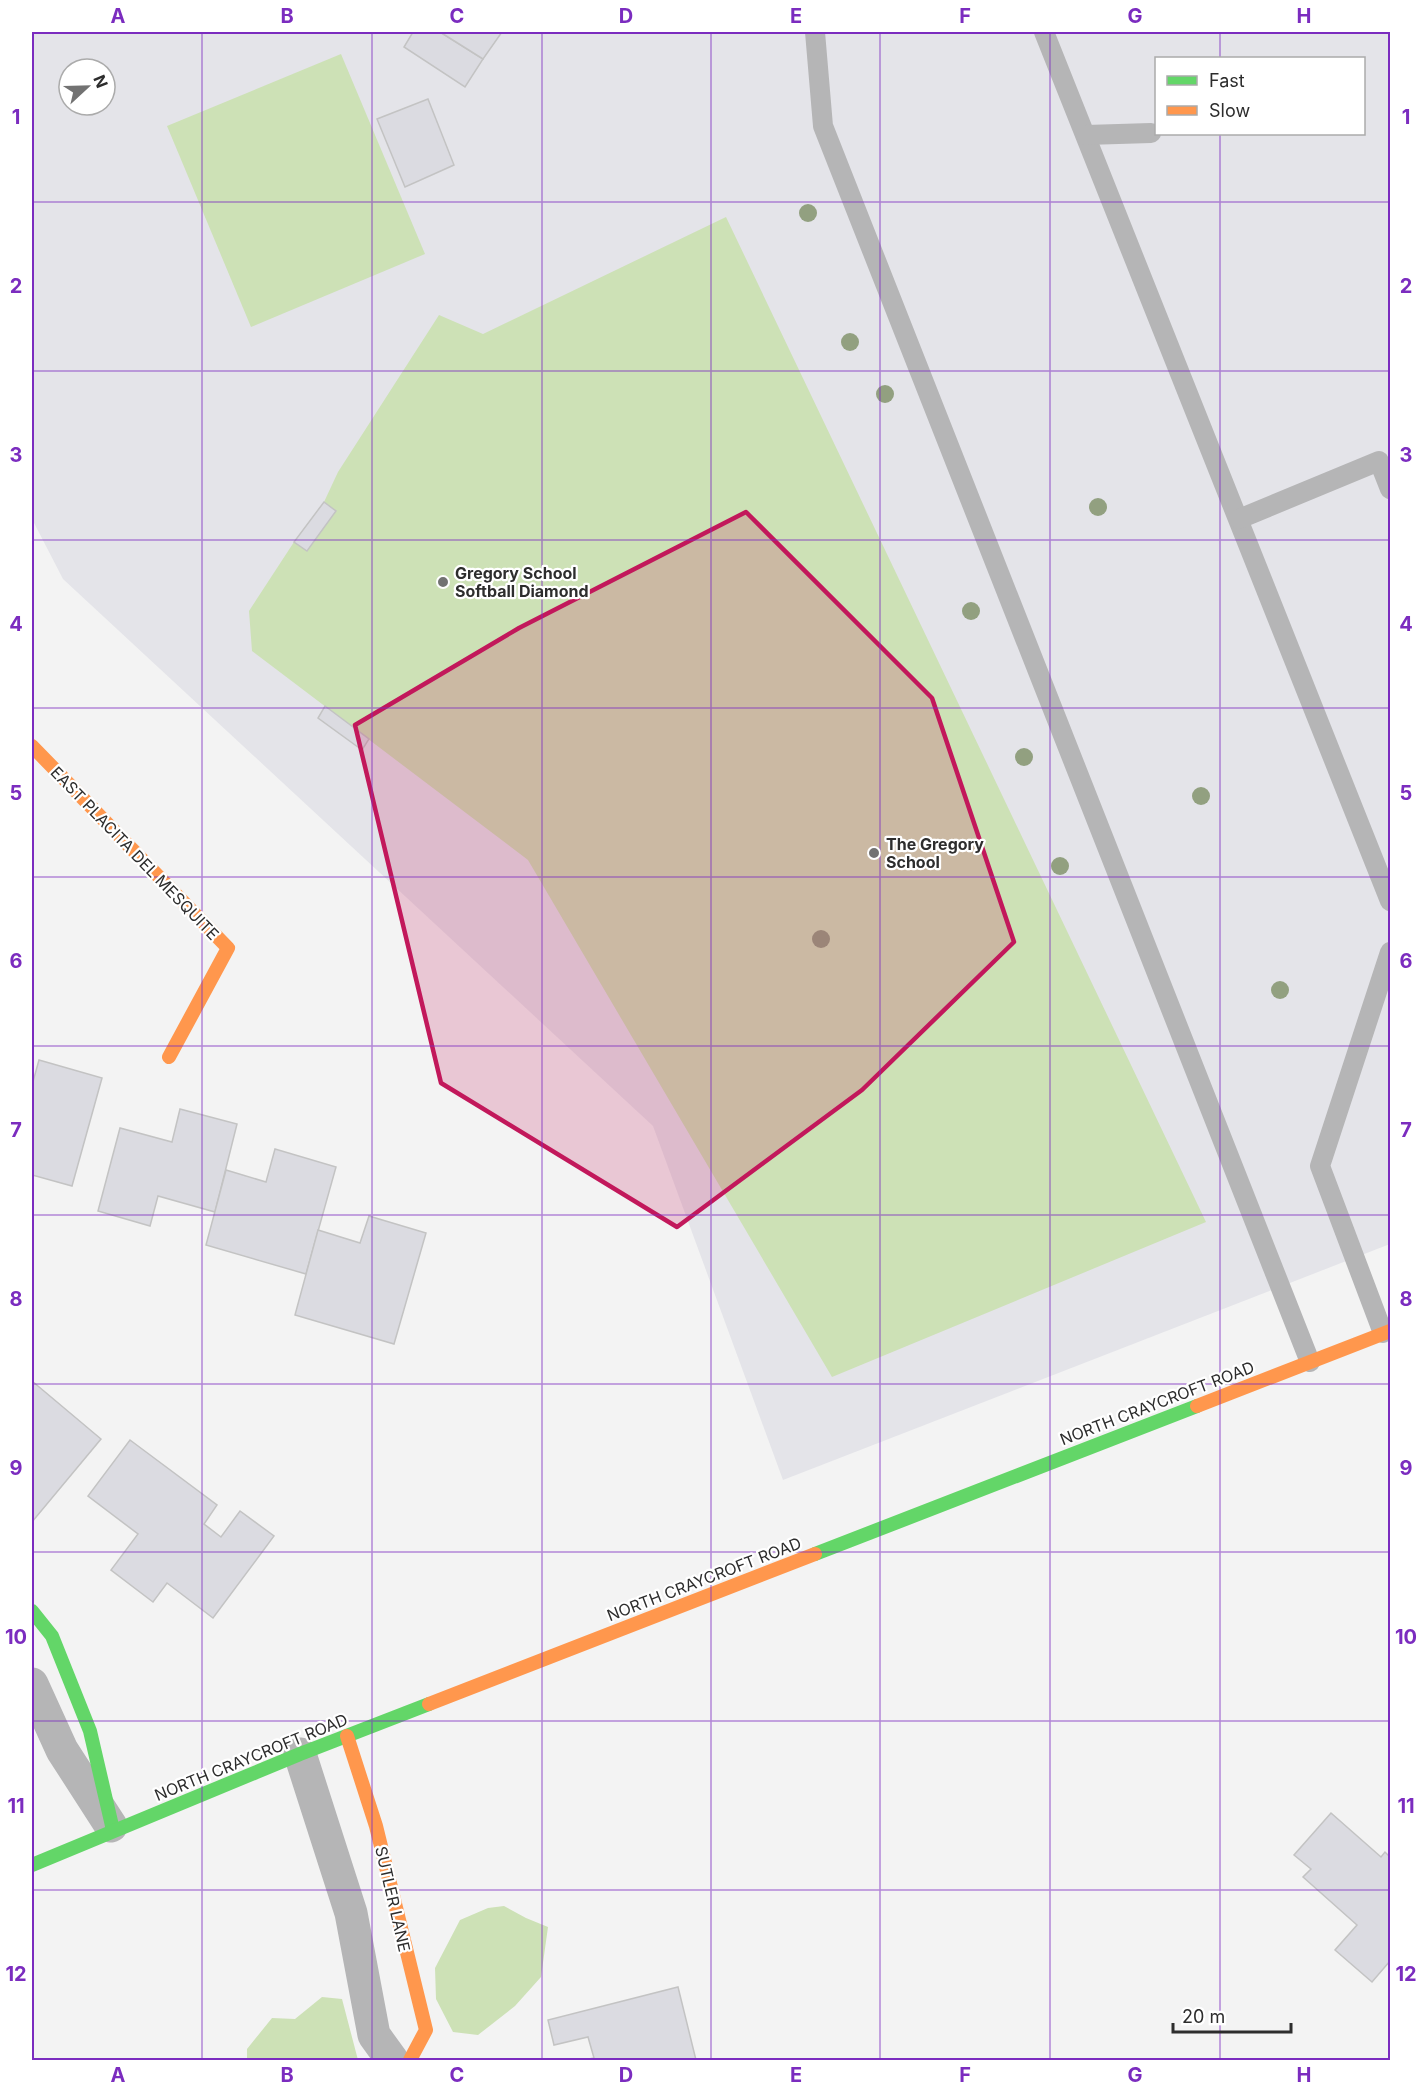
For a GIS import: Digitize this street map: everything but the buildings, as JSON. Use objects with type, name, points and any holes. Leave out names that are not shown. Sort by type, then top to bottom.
[{"type":"main road","name":"EAST PLACITA DEL MESQUITE","points":[[32,746],[228,948],[169,1057]]},
{"type":"main road","name":"NORTH CRAYCROFT ROAD","points":[[32,1864],[300,1754],[1387,1332]]},
{"type":"main road","points":[[32,1611],[52,1636],[90,1731],[113,1830]]},
{"type":"main road","name":"SUTLER LANE","points":[[347,1736],[376,1826],[426,2030],[410,2061]]},
{"type":"street","points":[[32,1684],[62,1750],[113,1830]]},
{"type":"street","points":[[300,1754],[351,1913],[374,2035],[392,2061]]},
{"type":"lane","points":[[816,32],[823,126],[1310,1362]]},
{"type":"lane","points":[[1048,32],[1086,135],[1390,901]]},
{"type":"lane","points":[[1086,135],[1151,134]]},
{"type":"lane","points":[[1239,519],[1379,461],[1390,489]]},
{"type":"lane","points":[[1387,1332],[1320,1166],[1390,952]]},
{"type":"highlighted area","points":[[746,512],[932,698],[1014,942],[862,1090],[677,1227],[441,1083],[355,725],[519,628]]},
{"type":"shaded area","name":"The Gregory School","points":[[32,32],[1390,32],[1390,1244],[783,1480],[653,1126],[63,579],[32,519]]},
{"type":"green space","points":[[341,54],[425,254],[251,327],[167,126]]},
{"type":"green space","points":[[726,217],[1206,1222],[832,1377],[528,860],[252,651],[249,611],[294,542],[324,502],[338,472],[439,315],[483,334]]},
{"type":"green space","points":[[504,1906],[548,1927],[541,1977],[515,2006],[478,2035],[453,2032],[436,1999],[435,1968],[460,1920],[488,1908]]},
{"type":"green space","points":[[322,1997],[342,1999],[358,2060],[247,2060],[247,2049],[272,2018],[295,2019]]},
{"type":"traffic: fast","points":[[815,1554],[1197,1406]]},
{"type":"traffic: fast","points":[[32,1611],[52,1636],[90,1731],[113,1830]]},
{"type":"traffic: fast","points":[[32,1865],[300,1754],[429,1704]]},
{"type":"traffic: slow","points":[[32,746],[228,948],[169,1057]]},
{"type":"traffic: slow","points":[[1197,1406],[1390,1331]]},
{"type":"traffic: slow","points":[[429,1704],[815,1554]]},
{"type":"traffic: slow","points":[[347,1736],[376,1826],[426,2030],[410,2060]]},
{"type":"place","name":"Gregory School Softball Diamond","points":[[443,582]]},
{"type":"place","name":"The Gregory School","points":[[874,853]]}]
